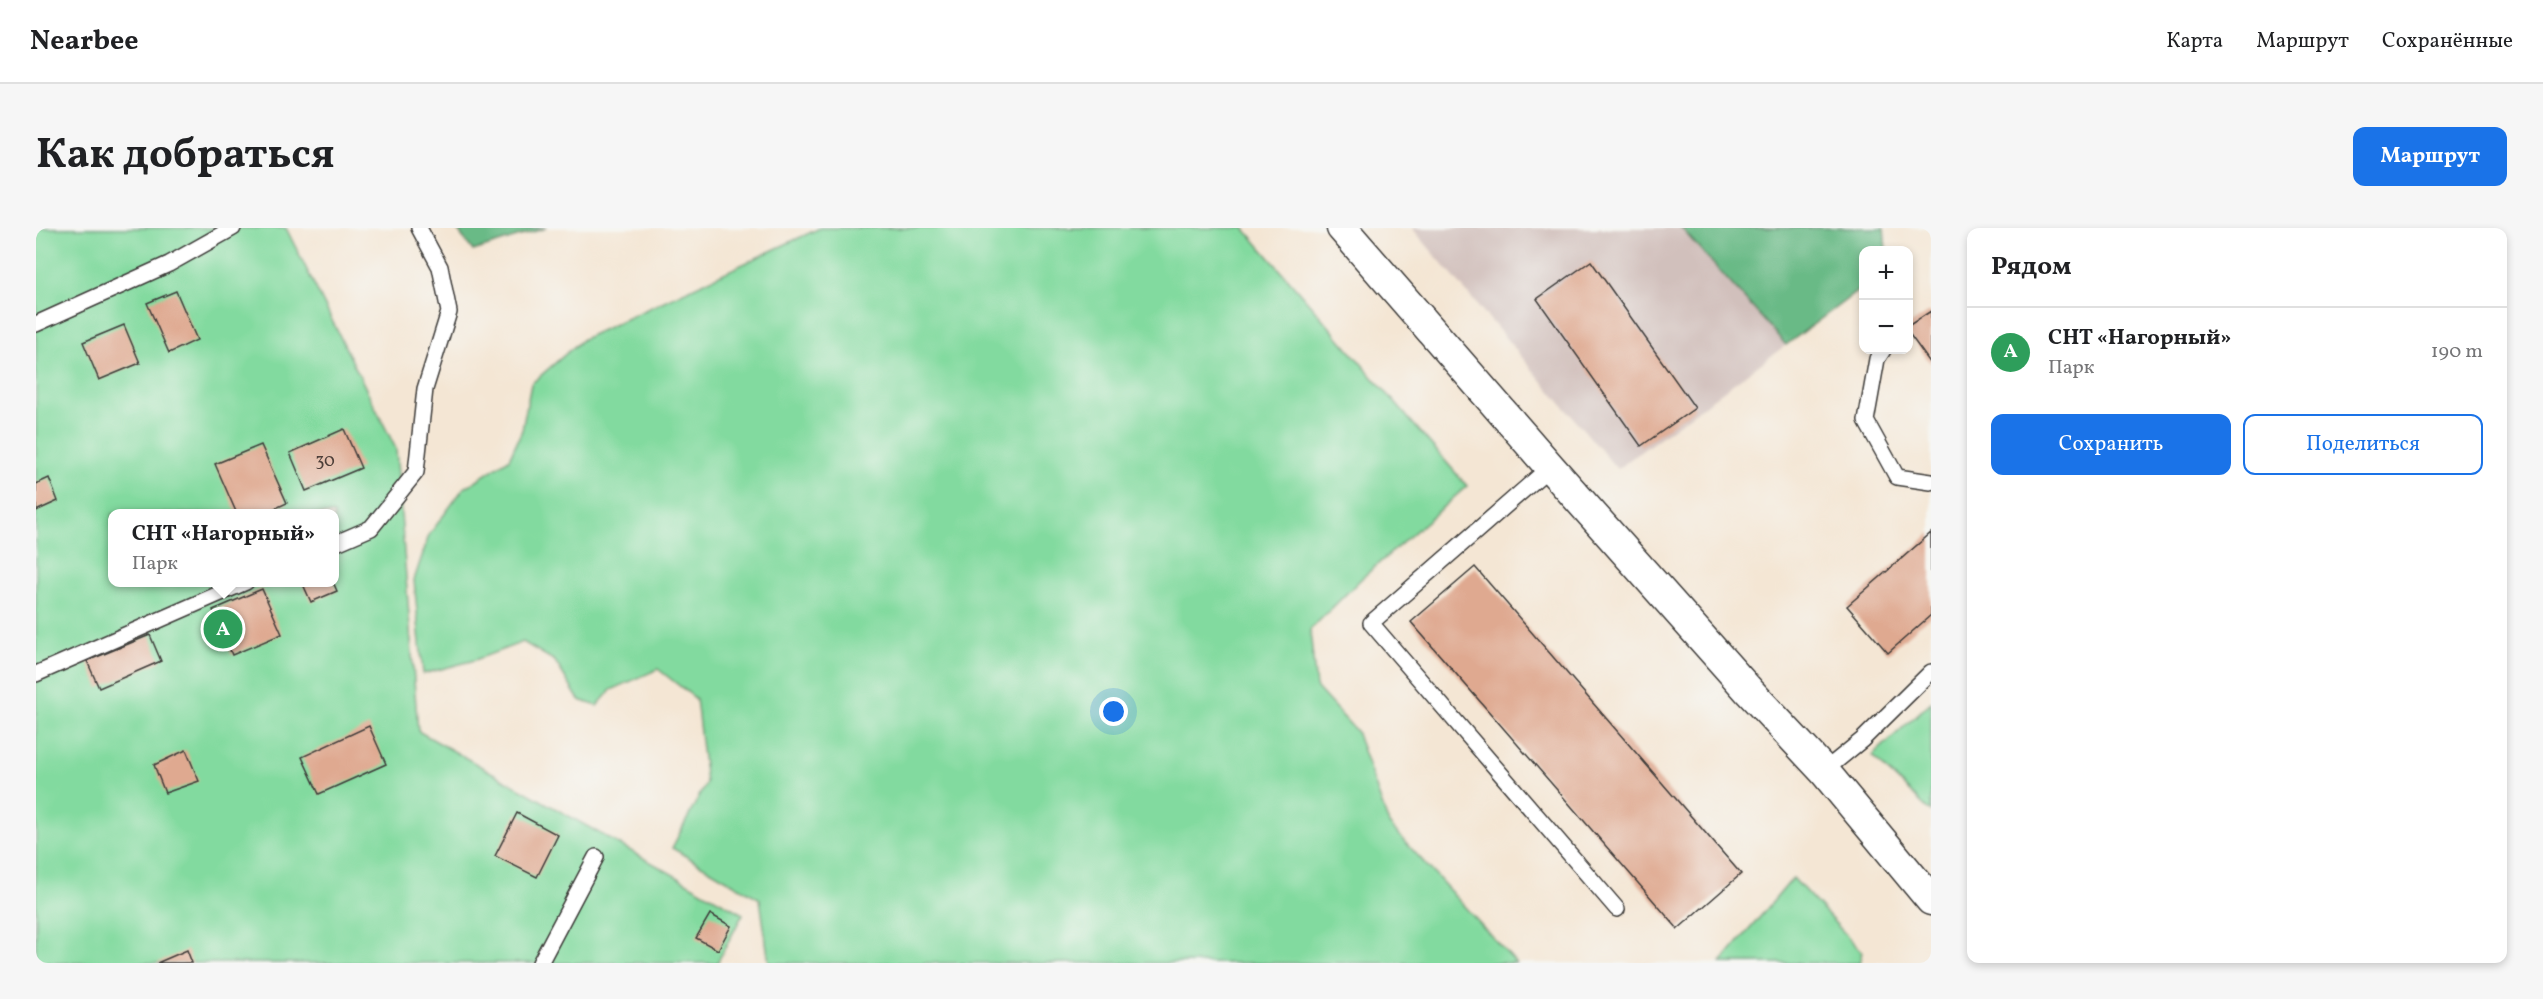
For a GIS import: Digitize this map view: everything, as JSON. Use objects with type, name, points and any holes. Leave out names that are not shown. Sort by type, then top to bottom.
[{"type":"street","points":[[1342,228],[1550,467],[1750,692],[1824,771],[1931,900]]},
{"type":"lane","points":[[36,324],[169,264],[233,228]]},
{"type":"lane","points":[[339,542],[371,528],[416,472],[425,389],[449,312],[440,267],[419,228]]},
{"type":"lane","points":[[1880,354],[1877,359],[1866,421],[1897,477],[1931,482]]},
{"type":"lane","points":[[1550,467],[1371,623],[1617,909]]},
{"type":"lane","points":[[36,674],[235,587]]},
{"type":"lane","points":[[1824,771],[1862,740],[1931,672]]},
{"type":"lane","points":[[540,963],[596,857]]},
{"type":"shaded area","points":[[1412,228],[1680,228],[1786,345],[1617,469]]},
{"type":"green space","points":[[36,228],[286,228],[396,449],[418,731],[743,914],[717,963],[36,963]]},
{"type":"green space","points":[[456,228],[546,228],[473,251]]},
{"type":"green space","points":[[820,228],[1244,228],[1467,486],[1361,579],[1310,630],[1316,687],[1356,731],[1389,824],[1516,963],[769,963],[760,899],[672,848],[706,783],[696,699],[658,669],[611,690],[597,706],[579,700],[555,661],[523,642],[475,660],[423,674],[414,580],[429,535],[463,489],[509,459],[522,430],[531,384],[583,339]]},
{"type":"green space","points":[[1681,228],[1884,228],[1886,246],[1859,246],[1859,290],[1786,345]]},
{"type":"green space","points":[[1931,702],[1931,812],[1872,756]]},
{"type":"green space","points":[[1793,878],[1862,952],[1859,963],[1721,963]]},
{"type":"building","points":[[1591,261],[1695,408],[1641,446],[1537,299]]},
{"type":"building","points":[[176,291],[197,340],[169,353],[147,303]]},
{"type":"building","points":[[1931,311],[1931,364],[1913,339],[1913,323]]},
{"type":"building","points":[[124,325],[140,363],[99,380],[83,342]]},
{"type":"building","points":[[344,429],[361,468],[306,491],[290,453]]},
{"type":"building","points":[[261,445],[287,503],[274,509],[235,509],[215,464]]},
{"type":"building","points":[[49,478],[58,501],[36,511],[36,484]]},
{"type":"building","points":[[1931,533],[1931,615],[1888,653],[1847,606]]},
{"type":"building","points":[[1475,567],[1741,874],[1678,929],[1411,622]]},
{"type":"building","points":[[304,587],[335,587],[337,591],[311,602]]},
{"type":"building","points":[[262,589],[282,634],[232,655],[213,610]]},
{"type":"building","points":[[150,635],[161,661],[99,688],[87,661]]},
{"type":"building","points":[[369,726],[386,764],[319,794],[302,757]]},
{"type":"building","points":[[186,750],[199,781],[165,793],[154,765]]},
{"type":"building","points":[[517,813],[558,835],[537,877],[495,856]]},
{"type":"building","points":[[710,914],[731,926],[718,950],[696,938]]},
{"type":"building","points":[[187,950],[192,963],[157,963]]},
{"type":"place","name":"СНТ «Нагорный»","points":[[223,629]]}]
